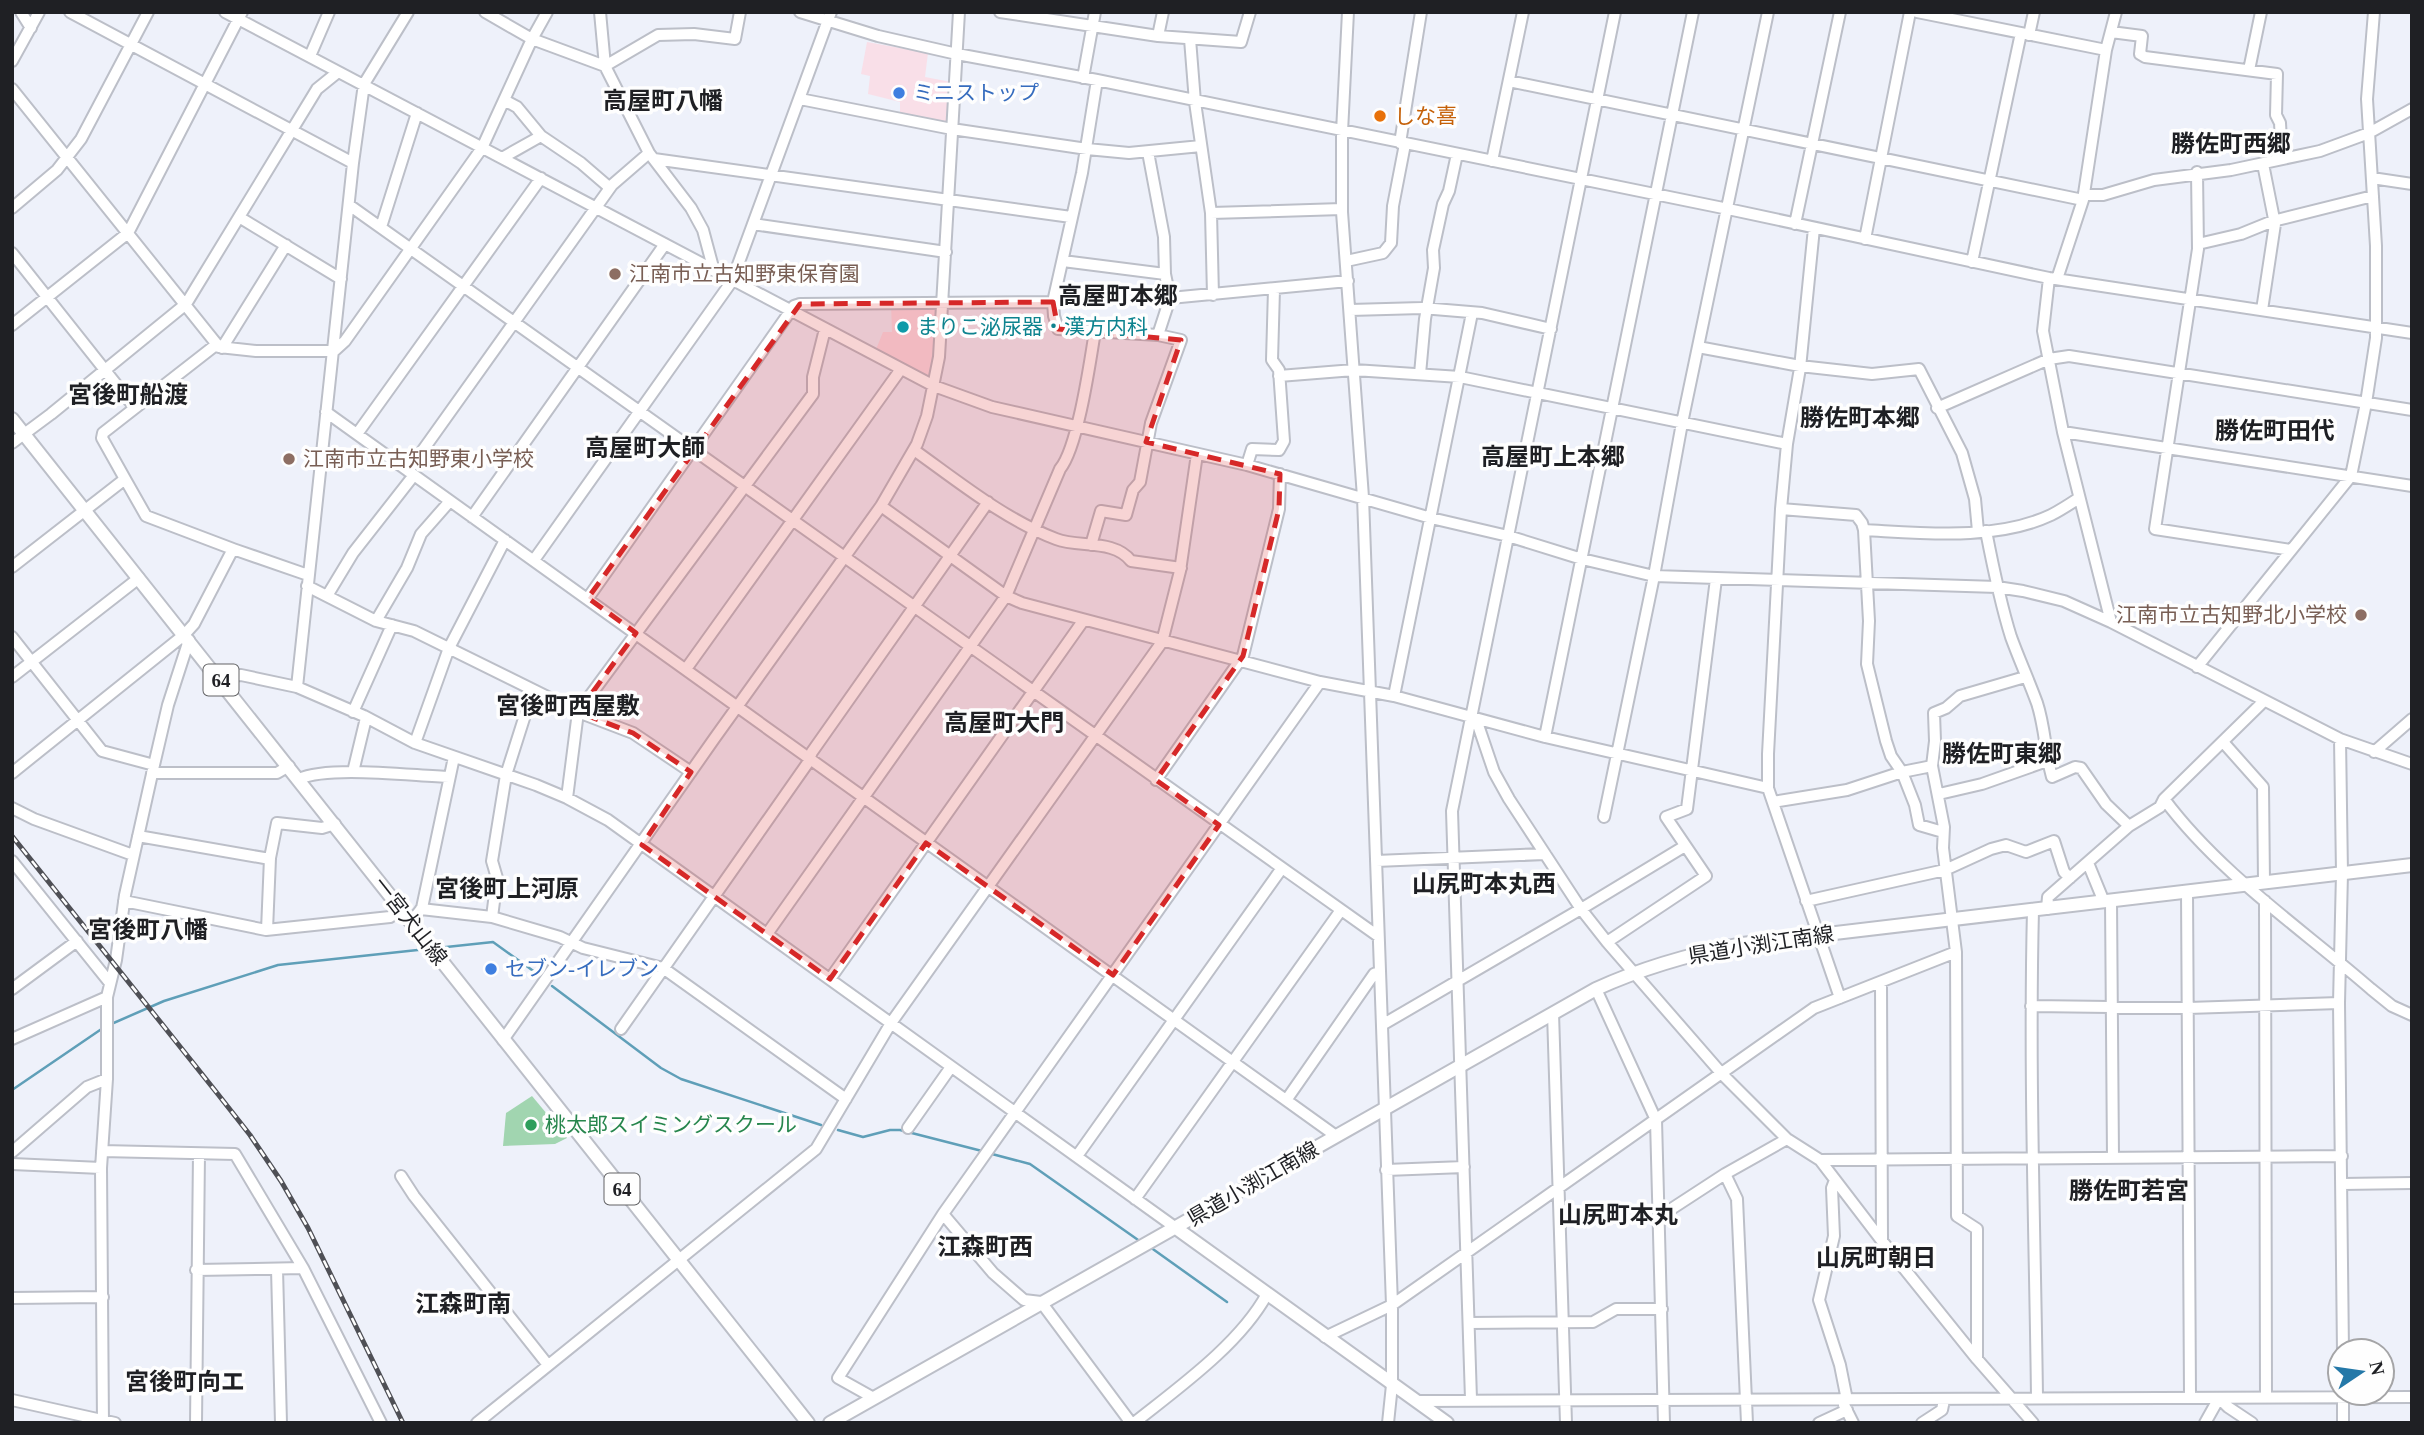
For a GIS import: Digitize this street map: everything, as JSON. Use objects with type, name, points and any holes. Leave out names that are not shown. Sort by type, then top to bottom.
[{"type":"main road","name":"一宮犬山線","points":[[12,419],[808,1423]]},
{"type":"main road","name":"県道小渕江南線","points":[[830,1423],[1460,1065],[1596,989],[1633,972],[1690,954],[1716,949],[2412,865]]},
{"type":"main road","name":"県道小渕江南線","points":[[1176,1228],[1447,1423]]},
{"type":"street","points":[[21,12],[31,28]]},
{"type":"street","points":[[12,61],[39,12]]},
{"type":"street","points":[[70,12],[353,163]]},
{"type":"street","points":[[12,208],[68,158],[81,139],[148,12]]},
{"type":"street","points":[[225,12],[240,16],[338,72],[934,386],[992,407],[1247,465],[1363,496],[1431,518],[1654,576],[1997,587],[2064,601],[2111,622],[2340,739],[2412,764]]},
{"type":"street","points":[[310,56],[329,12]]},
{"type":"street","points":[[297,687],[353,163],[364,84],[408,12]]},
{"type":"street","points":[[485,12],[532,39],[604,66]]},
{"type":"street","points":[[12,89],[219,346],[256,351],[334,351],[345,341],[482,148],[547,12]]},
{"type":"street","points":[[600,12],[604,66],[652,156],[691,208],[703,230],[714,271]]},
{"type":"street","points":[[604,66],[658,35],[694,34],[735,39],[740,12]]},
{"type":"street","points":[[800,12],[830,17],[957,54],[1097,80],[1728,209],[2053,279],[2412,333]]},
{"type":"street","points":[[503,1040],[845,558],[881,506],[914,450],[927,416],[939,358],[959,12]]},
{"type":"street","points":[[1000,12],[1158,36],[1241,42],[1250,12]]},
{"type":"street","points":[[1083,78],[1095,12]]},
{"type":"street","points":[[1158,36],[1163,12]]},
{"type":"street","points":[[1348,12],[1342,132],[1342,209],[1363,496],[1391,1305],[1392,1385],[1388,1423]]},
{"type":"street","points":[[1346,261],[1383,253],[1391,243],[1393,206],[1421,12]]},
{"type":"street","points":[[1492,161],[1523,12]]},
{"type":"street","points":[[1471,1399],[1452,811],[1473,719],[1615,12]]},
{"type":"street","points":[[1545,737],[1693,12]]},
{"type":"street","points":[[1604,817],[1654,576],[1682,423],[1768,12]]},
{"type":"street","points":[[1795,224],[1840,12]]},
{"type":"street","points":[[1865,239],[1910,12]]},
{"type":"street","points":[[1917,12],[2106,50]]},
{"type":"street","points":[[1972,262],[2025,34],[2034,12]]},
{"type":"street","points":[[2111,622],[2063,432],[2043,331],[2053,279],[2083,197],[2106,50],[2116,12]]},
{"type":"street","points":[[2249,71],[2261,12]]},
{"type":"street","points":[[2197,667],[2350,476],[2366,403],[2376,328],[2376,246],[2367,99],[2374,12]]},
{"type":"street","points":[[12,325],[128,233],[240,16]]},
{"type":"street","points":[[534,560],[732,281],[830,17]]},
{"type":"street","points":[[2110,32],[2142,36],[2140,54],[2145,57],[2277,74],[2276,115],[2280,123],[2282,159]]},
{"type":"street","points":[[1190,39],[1195,102],[1211,213],[1213,295]]},
{"type":"street","points":[[12,443],[186,304],[317,89],[338,72]]},
{"type":"street","points":[[1091,545],[1101,511],[1126,516],[1133,490],[1140,482],[1146,442],[1181,340],[1158,335],[1058,329],[1053,302],[1087,149],[1097,80]]},
{"type":"street","points":[[1509,81],[1990,181],[2083,197],[2115,192],[2154,180],[2263,164],[2320,151],[2369,133],[2412,109]]},
{"type":"street","points":[[800,99],[952,129],[1087,149],[1148,152],[1201,146]]},
{"type":"street","points":[[503,100],[517,107],[541,136],[581,163],[610,188]]},
{"type":"street","points":[[381,227],[417,113]]},
{"type":"street","points":[[502,158],[541,136]]},
{"type":"street","points":[[1148,152],[1164,237],[1165,274],[1170,298],[1158,335]]},
{"type":"street","points":[[1420,374],[1434,268],[1435,238],[1457,154]]},
{"type":"street","points":[[327,596],[353,553],[610,188],[652,156],[771,176],[1071,217]]},
{"type":"street","points":[[2262,310],[2274,221],[2263,164]]},
{"type":"street","points":[[2197,172],[2198,244],[2155,528],[2291,550]]},
{"type":"street","points":[[357,434],[541,178]]},
{"type":"street","points":[[2372,178],[2412,184]]},
{"type":"street","points":[[2198,244],[2373,196]]},
{"type":"street","points":[[349,205],[1378,936]]},
{"type":"street","points":[[1211,213],[1342,209]]},
{"type":"street","points":[[239,217],[341,279]]},
{"type":"street","points":[[752,224],[946,251]]},
{"type":"street","points":[[1814,228],[1800,366],[1787,444],[1781,509],[1768,788],[1840,998]]},
{"type":"street","points":[[472,517],[665,244]]},
{"type":"street","points":[[286,246],[219,346],[103,433],[102,438],[146,516],[307,580],[327,596],[376,621],[414,631],[578,712],[633,733],[691,772]]},
{"type":"street","points":[[12,253],[135,408]]},
{"type":"street","points":[[1063,261],[1165,274]]},
{"type":"street","points":[[1170,298],[1348,281]]},
{"type":"street","points":[[1247,465],[1252,449],[1279,450],[1284,441],[1278,366],[1272,360],[1274,289]]},
{"type":"street","points":[[588,598],[794,306],[1053,302]]},
{"type":"street","points":[[1350,310],[1427,309],[1472,313],[1552,329]]},
{"type":"street","points":[[1394,696],[1472,313]]},
{"type":"street","points":[[567,798],[578,712],[813,394],[813,377],[825,329]]},
{"type":"street","points":[[767,934],[1006,596],[1060,469],[1065,463],[1077,427],[1095,331]]},
{"type":"street","points":[[1698,347],[1800,366],[1872,374],[1919,369],[1962,453],[1970,476],[1997,587],[2045,732],[2047,761],[2052,777],[2075,767],[2081,768],[2106,804],[2129,826]]},
{"type":"street","points":[[1937,408],[2049,359],[2069,356],[2412,410]]},
{"type":"street","points":[[686,668],[901,369]]},
{"type":"street","points":[[1279,376],[1354,370],[1460,377],[1787,444]]},
{"type":"street","points":[[326,412],[1336,1136]]},
{"type":"street","points":[[2063,432],[2412,486]]},
{"type":"street","points":[[914,450],[988,502],[1036,530],[1077,545],[1091,545],[1123,552],[1131,561],[1181,568]]},
{"type":"street","points":[[477,1423],[816,1149],[891,1023],[1162,642],[1181,568],[1197,454]]},
{"type":"street","points":[[1156,780],[1243,656],[1279,509],[1280,474]]},
{"type":"street","points":[[12,567],[125,479]]},
{"type":"street","points":[[1864,530],[1943,534],[1982,531],[2026,524],[2050,515],[2079,498]]},
{"type":"street","points":[[376,621],[407,568],[421,534],[450,501]]},
{"type":"street","points":[[621,1029],[807,764],[913,606],[988,502]]},
{"type":"street","points":[[881,506],[1006,596],[1021,603],[1320,682],[1394,696],[1545,737],[1768,788]]},
{"type":"street","points":[[1781,509],[1856,515],[1864,530],[1869,621],[1867,664],[1886,741],[1915,805],[1919,825],[1943,832]]},
{"type":"street","points":[[415,743],[449,648],[505,540]]},
{"type":"street","points":[[12,1399],[107,1422],[102,1151],[107,1079],[107,997],[116,960],[133,855],[168,705],[187,638],[233,549]]},
{"type":"street","points":[[12,677],[139,578]]},
{"type":"street","points":[[1607,942],[1706,876],[1666,817],[1687,809],[1716,579]]},
{"type":"street","points":[[830,979],[1083,621]]},
{"type":"street","points":[[353,712],[392,625]]},
{"type":"street","points":[[12,637],[103,751],[153,769],[277,773],[289,766]]},
{"type":"street","points":[[12,773],[187,638]]},
{"type":"street","points":[[218,676],[241,675],[297,687],[415,743],[567,798],[608,820],[1176,1228]]},
{"type":"street","points":[[1978,1359],[1976,1228],[1958,1216],[1956,952],[1945,870],[1944,827],[1932,766],[1934,712],[1946,708],[1960,696],[2025,677]]},
{"type":"street","points":[[872,1397],[838,1378],[943,1214],[1320,682]]},
{"type":"street","points":[[492,917],[497,878],[492,861],[506,775],[533,690]]},
{"type":"street","points":[[2047,909],[2048,897],[2129,826],[2160,807],[2164,799],[2264,701]]},
{"type":"street","points":[[352,772],[366,718]]},
{"type":"street","points":[[1473,719],[1494,772],[1509,799],[1581,909],[1607,942],[1722,1074],[1787,1139],[1820,1160],[1882,1241],[2033,1423]]},
{"type":"street","points":[[2374,752],[2412,719]]},
{"type":"street","points":[[2340,739],[2342,873],[2339,1003],[2343,1337]]},
{"type":"street","points":[[2223,741],[2263,787],[2264,882]]},
{"type":"street","points":[[411,922],[421,909],[454,757]]},
{"type":"street","points":[[1939,794],[1982,784],[2047,761]]},
{"type":"street","points":[[1773,802],[1847,790],[1902,772],[1932,766]]},
{"type":"street","points":[[299,779],[308,774],[352,772],[449,777]]},
{"type":"street","points":[[2164,799],[2178,817],[2244,884],[2392,1006],[2412,1015]]},
{"type":"street","points":[[12,808],[34,819],[133,855]]},
{"type":"street","points":[[267,930],[270,859],[277,823],[323,828],[335,824]]},
{"type":"street","points":[[138,836],[270,859]]},
{"type":"street","points":[[1806,901],[1945,870],[2006,845],[2026,852],[2054,841],[2064,872],[2070,878]]},
{"type":"street","points":[[1382,1025],[1685,846]]},
{"type":"street","points":[[1376,861],[1545,854]]},
{"type":"street","points":[[12,861],[16,875],[77,941],[110,984]]},
{"type":"street","points":[[2088,863],[2107,901],[2113,1157]]},
{"type":"street","points":[[1077,1156],[1282,869]]},
{"type":"street","points":[[2187,891],[2190,1396]]},
{"type":"street","points":[[124,901],[267,930],[390,917],[401,909]]},
{"type":"street","points":[[2265,901],[2266,1397]]},
{"type":"street","points":[[421,909],[492,917],[560,937],[583,948],[663,968],[846,1099]]},
{"type":"street","points":[[1135,1199],[1340,910]]},
{"type":"street","points":[[2033,910],[2031,1117],[2034,1158],[2037,1398]]},
{"type":"street","points":[[12,989],[77,941]]},
{"type":"street","points":[[1325,1337],[1391,1305],[1814,1008],[1956,952]]},
{"type":"street","points":[[1287,1099],[1374,974],[1379,972]]},
{"type":"street","points":[[1881,983],[1882,1241]]},
{"type":"street","points":[[1596,989],[1656,1119],[1664,1423]]},
{"type":"street","points":[[12,1039],[107,997]]},
{"type":"street","points":[[2031,1006],[2188,1008],[2339,1003]]},
{"type":"street","points":[[1553,1013],[1566,1423]]},
{"type":"street","points":[[908,1128],[951,1067]]},
{"type":"street","points":[[12,1152],[87,1087],[107,1079]]},
{"type":"street","points":[[1659,1217],[1725,1174],[1787,1139]]},
{"type":"street","points":[[102,1151],[235,1154],[303,1268],[381,1423]]},
{"type":"street","points":[[196,1423],[199,1154]]},
{"type":"street","points":[[1820,1160],[2342,1156]]},
{"type":"street","points":[[12,1164],[102,1168]]},
{"type":"street","points":[[1386,1170],[1464,1167]]},
{"type":"street","points":[[1725,1174],[1737,1199],[1747,1423]]},
{"type":"street","points":[[401,1176],[548,1365]]},
{"type":"street","points":[[1835,1180],[1832,1188],[1834,1236],[1819,1300],[1840,1365],[1845,1403],[1853,1423]]},
{"type":"street","points":[[2342,1184],[2412,1183]]},
{"type":"street","points":[[943,1214],[993,1273],[1024,1300],[1041,1302],[1133,1423],[1201,1370],[1258,1311],[1267,1294]]},
{"type":"street","points":[[197,1270],[303,1268]]},
{"type":"street","points":[[277,1269],[281,1423]]},
{"type":"street","points":[[12,1298],[103,1297]]},
{"type":"street","points":[[1469,1323],[1593,1322],[1616,1309],[1662,1309]]},
{"type":"street","points":[[1418,1401],[1746,1399],[1845,1403],[2326,1395]]},
{"type":"street","points":[[2205,1423],[2219,1398]]},
{"type":"street","points":[[2219,1398],[2252,1423]]},
{"type":"street","points":[[1922,1423],[1942,1410],[1944,1400]]},
{"type":"street","points":[[1819,1423],[1845,1403]]},
{"type":"highlighted area","points":[[1053,302],[1058,329],[1181,340],[1146,442],[1280,474],[1279,509],[1243,656],[1156,780],[1219,825],[1113,975],[926,843],[830,979],[642,845],[691,772],[633,733],[578,712],[636,633],[588,598],[800,304]]},
{"type":"shaded area","points":[[867,42],[928,53],[925,77],[951,82],[950,125],[900,115],[900,102],[868,94],[870,76],[861,74]]},
{"type":"shaded area","points":[[891,304],[941,304],[933,383],[875,352],[883,332],[892,332]]},
{"type":"green space","name":"桃太郎スイミングスクール","points":[[532,1096],[567,1138],[555,1144],[503,1146],[506,1113]]},
{"type":"waterway","points":[[437,948],[493,942],[539,975]]},
{"type":"waterway","points":[[109,1025],[164,1001],[278,965],[427,949]]},
{"type":"waterway","points":[[552,986],[661,1068],[681,1079],[821,1125]]},
{"type":"waterway","points":[[12,1090],[103,1028]]},
{"type":"waterway","points":[[838,1130],[863,1137],[900,1130],[982,1151]]},
{"type":"waterway","points":[[992,1154],[1030,1164],[1141,1242]]},
{"type":"waterway","points":[[1150,1247],[1227,1302]]},
{"type":"railway","points":[[12,836],[250,1135],[281,1181],[308,1228],[403,1423]]},
{"type":"place","name":"ミニストップ","points":[[899,93]]},
{"type":"place","name":"しな喜","points":[[1380,116]]},
{"type":"place","name":"江南市立古知野東保育園","points":[[615,274]]},
{"type":"place","name":"まりこ泌尿器・漢方内科","points":[[903,327]]},
{"type":"place","name":"江南市立古知野東小学校","points":[[289,459]]},
{"type":"place","name":"江南市立古知野北小学校","points":[[2361,615]]},
{"type":"place","name":"セブン-イレブン","points":[[491,969]]},
{"type":"place","name":"桃太郎スイミングスクール","points":[[531,1125]]},
{"type":"district","name":"高屋町八幡","points":[[663,101]]},
{"type":"district","name":"勝佐町西郷","points":[[2231,144]]},
{"type":"district","name":"高屋町本郷","points":[[1118,296]]},
{"type":"district","name":"宮後町船渡","points":[[128,395]]},
{"type":"district","name":"勝佐町本郷","points":[[1860,418]]},
{"type":"district","name":"勝佐町田代","points":[[2275,431]]},
{"type":"district","name":"高屋町大師","points":[[645,448]]},
{"type":"district","name":"高屋町上本郷","points":[[1553,457]]},
{"type":"district","name":"宮後町西屋敷","points":[[568,706]]},
{"type":"district","name":"高屋町大門","points":[[1004,723]]},
{"type":"district","name":"勝佐町東郷","points":[[2002,754]]},
{"type":"district","name":"山尻町本丸西","points":[[1484,884]]},
{"type":"district","name":"宮後町上河原","points":[[507,889]]},
{"type":"district","name":"宮後町八幡","points":[[148,930]]},
{"type":"district","name":"勝佐町若宮","points":[[2129,1191]]},
{"type":"district","name":"山尻町本丸","points":[[1618,1215]]},
{"type":"district","name":"江森町西","points":[[985,1247]]},
{"type":"district","name":"山尻町朝日","points":[[1876,1258]]},
{"type":"district","name":"江森町南","points":[[463,1304]]},
{"type":"district","name":"宮後町向エ","points":[[185,1382]]}]
